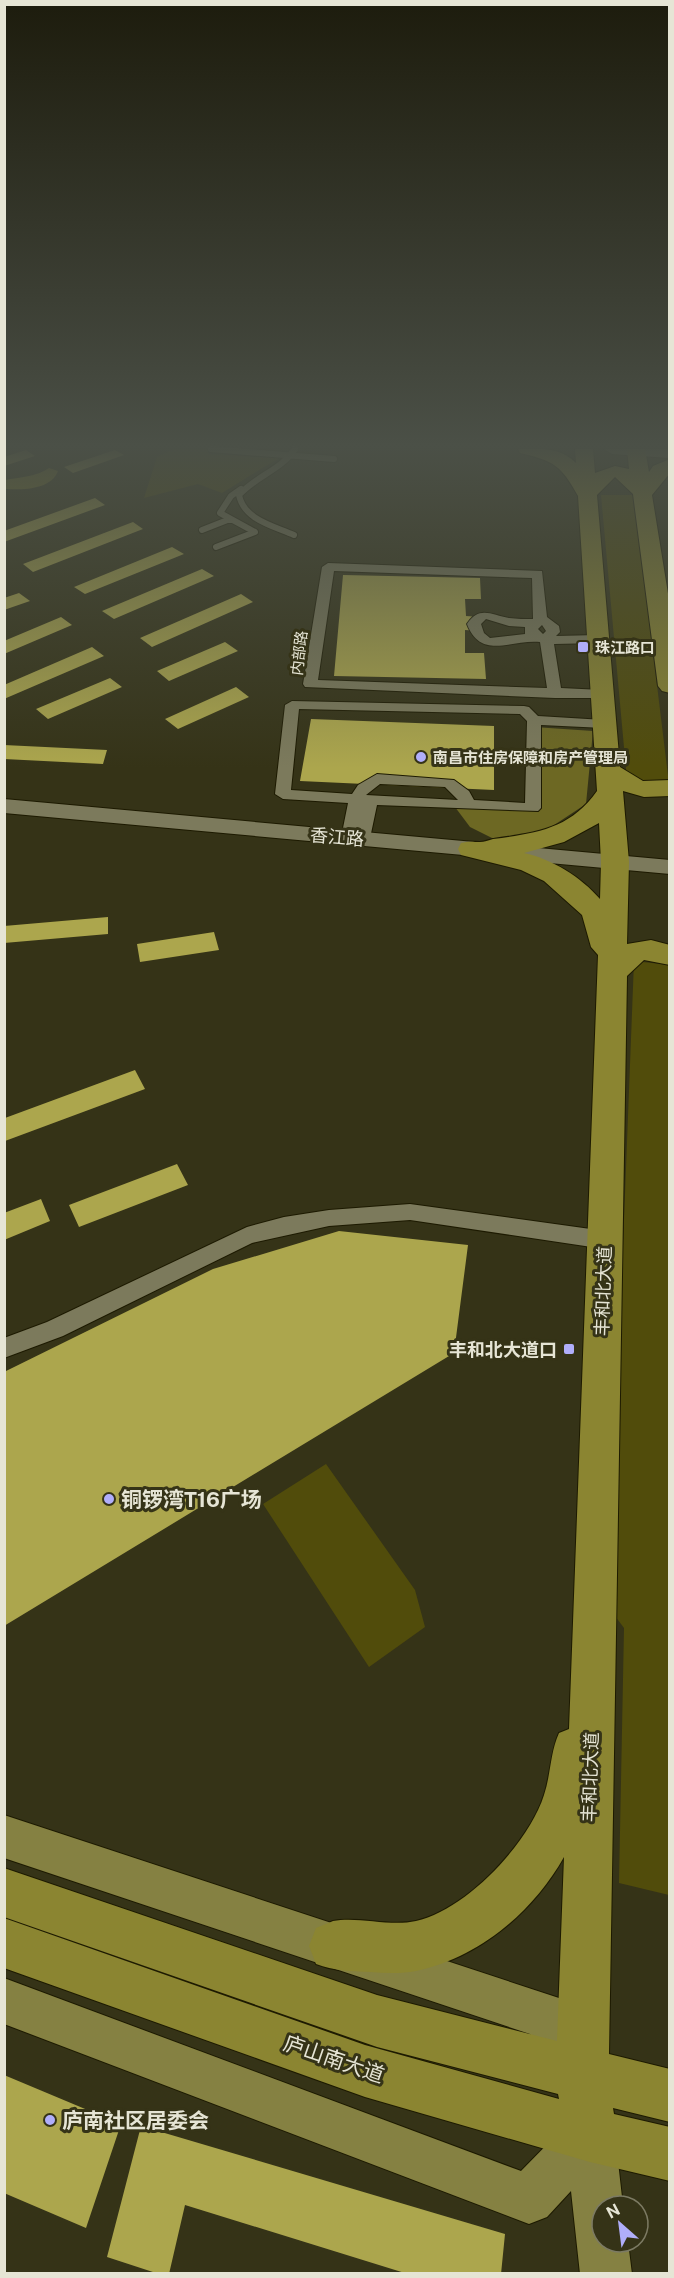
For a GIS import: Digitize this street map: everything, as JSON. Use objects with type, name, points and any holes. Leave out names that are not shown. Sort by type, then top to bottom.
[{"type":"highway","name":"丰和北大道","points":[[590,555],[594,630],[604,716],[615,862],[582,2074],[590,2134]]},
{"type":"highway","points":[[651,555],[669,686]]},
{"type":"highway","points":[[471,849],[520,846],[572,828],[591,816],[608,780],[630,786],[669,788]]},
{"type":"highway","points":[[471,849],[530,863],[554,875],[586,901],[596,913],[612,975]]},
{"type":"highway","points":[[612,975],[624,957],[634,952],[646,949],[669,955]]},
{"type":"highway","points":[[334,1946],[416,1947],[459,1930],[505,1896],[541,1850],[565,1803],[594,1650]]},
{"type":"highway","points":[[4,1892],[377,2021],[669,2096]]},
{"type":"highway","name":"庐山南大道","points":[[4,1943],[365,2071],[669,2154]]},
{"type":"main road","name":"香江路","points":[[4,806],[669,867]]},
{"type":"main road","points":[[4,1836],[545,2016],[582,2074]]},
{"type":"main road","points":[[4,2001],[529,2199],[590,2134]]},
{"type":"main road","points":[[590,2134],[597,2194]]},
{"type":"main road","points":[[604,2254],[606,2274]]},
{"type":"street","name":"内部路","points":[[548,623],[538,574],[328,567],[310,684],[555,694],[604,716]]},
{"type":"street","points":[[541,638],[553,632],[548,623],[509,622],[485,615],[477,619],[474,624],[478,635],[487,642],[541,638],[594,630]]},
{"type":"street","points":[[541,638],[555,694]]},
{"type":"street","points":[[292,705],[524,710],[534,722],[533,808],[283,794],[292,705]]},
{"type":"street","points":[[534,722],[604,716]]},
{"type":"street","points":[[356,838],[363,788],[377,779],[449,783],[464,794],[468,805]]},
{"type":"street","points":[[4,1347],[55,1329],[247,1236],[295,1224],[329,1218],[410,1212],[605,1240]]},
{"type":"shaded area","points":[[607,555],[641,555],[669,784],[627,780]]},
{"type":"shaded area","points":[[534,727],[593,731],[586,804],[533,839],[506,845],[470,827],[455,807],[536,810]]},
{"type":"shaded area","points":[[634,961],[670,965],[669,1895],[619,1883],[624,1628],[609,1608]]},
{"type":"shaded area","points":[[326,1464],[415,1590],[425,1627],[369,1667],[263,1504]]},
{"type":"building","points":[[46,555],[76,555],[33,572],[23,564]]},
{"type":"building","points":[[152,555],[181,555],[85,594],[74,587]]},
{"type":"building","points":[[202,569],[214,576],[114,619],[102,611]]},
{"type":"building","points":[[343,575],[480,578],[481,599],[465,599],[466,616],[480,617],[480,631],[465,630],[465,653],[484,653],[486,679],[334,676]]},
{"type":"building","points":[[19,593],[30,601],[4,610],[4,598]]},
{"type":"building","points":[[241,594],[253,602],[152,647],[140,638]]},
{"type":"building","points":[[61,617],[72,625],[4,654],[4,641]]},
{"type":"building","points":[[225,642],[238,651],[169,681],[157,671]]},
{"type":"building","points":[[92,647],[104,656],[4,699],[4,685]]},
{"type":"building","points":[[110,678],[122,687],[48,719],[36,709]]},
{"type":"building","points":[[236,687],[249,697],[178,729],[165,719]]},
{"type":"building","points":[[311,719],[494,726],[494,790],[300,781]]},
{"type":"building","points":[[4,745],[107,750],[103,764],[4,759]]},
{"type":"building","points":[[108,917],[108,934],[4,943],[4,926]]},
{"type":"building","points":[[214,932],[219,950],[140,962],[137,944]]},
{"type":"building","points":[[135,1070],[145,1089],[5,1141],[5,1118]]},
{"type":"building","points":[[177,1164],[188,1185],[79,1227],[69,1205]]},
{"type":"building","points":[[41,1199],[50,1221],[4,1240],[4,1213]]},
{"type":"building","name":"铜锣湾T16广场","points":[[339,1231],[468,1245],[454,1353],[4,1626],[4,1372],[213,1269]]},
{"type":"building","points":[[4,2075],[121,2124],[86,2228],[4,2193]]},
{"type":"building","points":[[141,2126],[505,2234],[501,2274],[408,2274],[185,2205],[169,2274],[159,2274],[107,2257]]},
{"type":"place","name":"珠江路口","points":[[583,647]]},
{"type":"place","name":"南昌市住房保障和房产管理局","points":[[421,757]]},
{"type":"place","name":"丰和北大道口","points":[[569,1349]]},
{"type":"place","name":"铜锣湾T16广场","points":[[109,1499]]},
{"type":"place","name":"庐南社区居委会","points":[[50,2120]]}]
